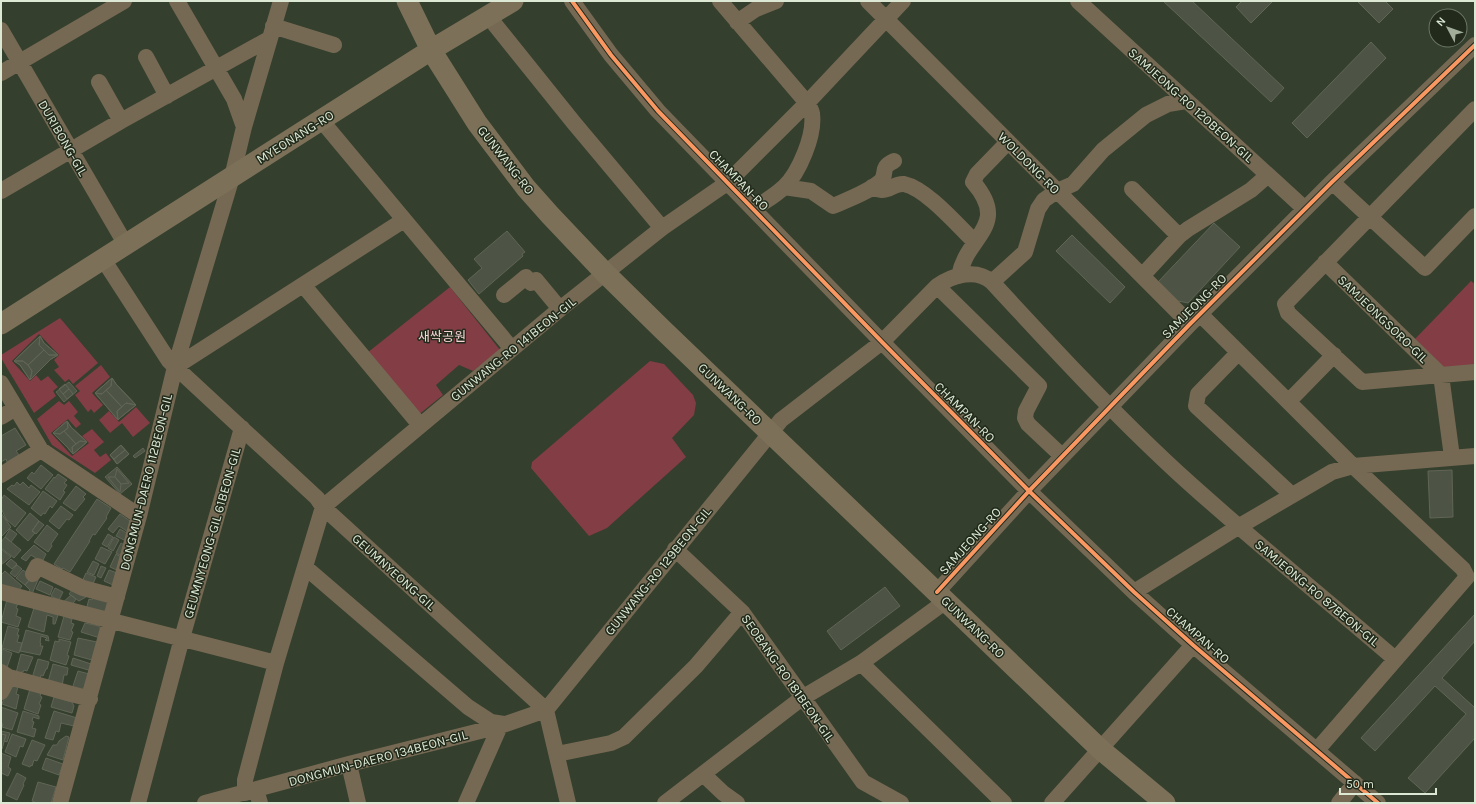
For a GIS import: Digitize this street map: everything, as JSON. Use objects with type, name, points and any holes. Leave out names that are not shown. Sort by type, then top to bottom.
[{"type":"main road","name":"GUNWANG-RO","points":[[407,1],[431,50],[477,124],[526,188],[605,273],[1100,749],[1164,803]]},
{"type":"main road","name":"MYEONANG-RO","points":[[1,324],[320,120],[431,50],[513,1]]},
{"type":"street","points":[[1,73],[124,1]]},
{"type":"street","points":[[177,1],[234,99],[244,127]]},
{"type":"street","name":"DONGMUN-DAERO 112BEON-GIL","points":[[60,803],[90,699],[111,622],[116,597],[139,516],[175,367],[232,177],[244,127],[281,1]]},
{"type":"street","name":"CHAMPAN-RO","points":[[572,1],[631,80],[727,183],[1029,491],[1134,592],[1193,645],[1378,803]]},
{"type":"street","points":[[737,22],[756,9],[776,1]]},
{"type":"street","name":"WOLDONG-RO","points":[[868,1],[1142,276],[1195,319]]},
{"type":"street","name":"GUNWANG-RO 141BEON-GIL","points":[[323,507],[560,309],[662,228],[727,183],[807,103],[903,1]]},
{"type":"street","name":"SAMJEONG-RO 120BEON-GIL","points":[[1078,1],[1305,209]]},
{"type":"street","points":[[723,5],[807,103],[812,113],[812,129],[803,157],[797,168],[784,187],[754,209]]},
{"type":"street","points":[[488,16],[574,123],[662,228]]},
{"type":"street","name":"DURIBONG-GIL","points":[[1,30],[126,245]]},
{"type":"street","points":[[1,191],[216,68],[272,33],[334,45]]},
{"type":"street","name":"SAMJEONG-RO","points":[[671,801],[703,774],[802,698],[861,663],[942,596],[1029,491],[1109,407],[1332,182],[1475,45]]},
{"type":"street","points":[[146,57],[166,96]]},
{"type":"street","points":[[99,82],[121,121]]},
{"type":"street","points":[[1109,407],[992,282],[1025,252],[1038,209],[1044,200],[1057,191],[1073,184],[1106,147],[1146,115],[1168,104],[1186,101]]},
{"type":"street","name":"SAMJEONGSORO-GIL","points":[[1475,109],[1285,304],[1288,313],[1362,382],[1475,372]]},
{"type":"street","points":[[320,120],[512,349]]},
{"type":"street","points":[[959,276],[964,258],[988,220],[987,204],[973,182],[977,174],[1008,142]]},
{"type":"street","points":[[784,187],[811,191],[833,206],[872,187],[883,178],[884,169],[888,164],[894,161]]},
{"type":"street","points":[[1142,276],[1179,236],[1207,216],[1251,190],[1268,176]]},
{"type":"street","points":[[1332,182],[1425,268],[1475,216]]},
{"type":"street","points":[[872,187],[880,190],[897,184],[914,187],[935,204],[975,242]]},
{"type":"street","points":[[1132,189],[1179,236]]},
{"type":"street","points":[[102,259],[164,355],[175,367],[304,286],[404,220]]},
{"type":"street","name":"SAMJEONGSORO-GIL","points":[[1325,262],[1441,375]]},
{"type":"street","name":"GUNWANG-RO 129BEON-GIL","points":[[546,710],[769,432],[781,420],[882,342],[937,286],[946,280],[959,276],[979,274],[992,282]]},
{"type":"street","points":[[504,295],[526,277],[531,283],[536,280],[560,309]]},
{"type":"street","points":[[304,286],[420,425]]},
{"type":"street","points":[[937,286],[1039,386],[1026,411],[1025,418],[1028,424],[1062,456]]},
{"type":"street","name":"SAMJEONG-RO","points":[[1195,319],[1238,353],[1289,402]]},
{"type":"street","points":[[1238,353],[1198,394],[1196,406],[1292,495]]},
{"type":"street","points":[[1317,750],[1467,577],[1466,573],[1353,466],[1289,402],[1334,355]]},
{"type":"street","name":"GEUMNYEONG-GIL","points":[[175,367],[317,498],[323,507],[546,710]]},
{"type":"street","points":[[1441,375],[1452,457]]},
{"type":"street","points":[[1,385],[41,450],[139,516]]},
{"type":"street","name":"SAMJEONG-RO 87BEON-GIL","points":[[1109,407],[1177,472],[1238,527],[1395,659]]},
{"type":"street","points":[[1,416],[16,408]]},
{"type":"street","name":"GEUMNYEONG-GIL 61BEON-GIL","points":[[138,803],[182,638],[242,428]]},
{"type":"street","points":[[1,475],[41,450]]},
{"type":"street","points":[[1134,592],[1238,527],[1332,472],[1353,466],[1475,456]]},
{"type":"street","points":[[254,795],[245,780],[276,663],[323,507]]},
{"type":"street","name":"SEOBANG-RO 181BEON-GIL","points":[[675,549],[742,612],[862,782],[901,803]]},
{"type":"street","points":[[33,574],[37,566],[83,588],[116,597]]},
{"type":"street","name":"DONGMUN-DAERO 134BEON-GIL","points":[[305,567],[468,707],[491,722],[503,725]]},
{"type":"street","points":[[1,592],[111,622],[182,638],[276,663]]},
{"type":"street","points":[[556,754],[610,743],[624,738],[696,666],[742,612]]},
{"type":"street","points":[[1052,803],[1193,645]]},
{"type":"street","points":[[861,663],[1004,803]]},
{"type":"street","points":[[1,692],[5,674],[90,699]]},
{"type":"street","points":[[546,710],[568,803]]},
{"type":"street","name":"DONGMUN-DAERO 134BEON-GIL","points":[[208,803],[254,795],[349,764],[503,725],[546,710]]},
{"type":"street","points":[[466,803],[503,725]]},
{"type":"street","points":[[349,764],[358,803]]},
{"type":"street","points":[[703,774],[737,803]]},
{"type":"street","points":[[1339,803],[1355,783]]},
{"type":"green space","points":[[1471,281],[1475,284],[1475,367],[1444,369],[1415,339]]},
{"type":"green space","name":"새싹공원","points":[[450,287],[500,350],[473,371],[459,365],[436,385],[443,395],[417,416],[367,353]]},
{"type":"green space","points":[[60,318],[98,363],[73,384],[69,379],[65,382],[54,370],[59,367],[54,360],[59,355],[39,334],[12,361],[30,381],[36,375],[41,381],[48,376],[58,387],[53,391],[56,396],[34,413],[1,358],[1,355]]},
{"type":"green space","points":[[650,361],[664,364],[693,395],[696,403],[694,415],[672,438],[686,457],[607,528],[589,536],[531,468],[532,462]]},
{"type":"green space","points":[[101,365],[110,377],[92,393],[103,405],[94,413],[91,409],[88,412],[75,395],[80,391],[75,386]]},
{"type":"green space","points":[[59,401],[64,405],[69,401],[78,412],[74,416],[81,424],[76,428],[68,419],[51,433],[72,456],[89,443],[82,436],[92,429],[104,442],[94,450],[100,457],[106,453],[111,460],[95,473],[52,445],[37,419]]},
{"type":"green space","points":[[136,407],[150,423],[133,437],[122,423],[110,433],[99,420],[109,411],[119,422]]},
{"type":"building","points":[[1163,1],[1192,1],[1284,88],[1271,102]]},
{"type":"building","points":[[1242,1],[1273,1],[1251,23],[1236,7]]},
{"type":"building","points":[[1357,1],[1385,1],[1393,9],[1379,23]]},
{"type":"building","points":[[1371,42],[1386,58],[1307,138],[1292,123]]},
{"type":"building","points":[[1214,223],[1240,247],[1188,303],[1178,301],[1158,282]]},
{"type":"building","points":[[507,231],[525,252],[522,254],[523,256],[479,294],[468,280],[482,268],[474,259]]},
{"type":"building","points":[[1072,235],[1125,287],[1110,303],[1056,251]]},
{"type":"building","points":[[40,336],[44,343],[58,355],[51,359],[30,380],[20,365],[14,361]]},
{"type":"building","points":[[40,336],[44,343],[58,355],[49,355],[39,345]]},
{"type":"building","points":[[40,336],[39,345],[44,350],[28,365],[23,361],[14,361]]},
{"type":"building","points":[[44,350],[49,355],[58,355],[51,359],[30,380],[32,371],[28,365]]},
{"type":"building","points":[[14,361],[23,361],[28,365],[32,371],[30,380],[20,365]]},
{"type":"building","points":[[112,378],[136,405],[118,420],[95,393]]},
{"type":"building","points":[[112,378],[111,386],[102,394],[95,393]]},
{"type":"building","points":[[112,378],[136,405],[126,403],[122,407],[106,390],[111,386]]},
{"type":"building","points":[[69,382],[77,391],[64,402],[56,392]]},
{"type":"building","points":[[65,384],[69,389],[63,394],[59,389]]},
{"type":"building","points":[[69,389],[73,394],[67,399],[63,394]]},
{"type":"building","points":[[106,390],[122,407],[117,411],[118,420],[95,393],[102,394]]},
{"type":"building","points":[[126,403],[136,405],[118,420],[117,411]]},
{"type":"building","points":[[67,421],[71,427],[87,442],[73,454],[53,433]]},
{"type":"building","points":[[67,421],[68,428],[60,434],[53,433]]},
{"type":"building","points":[[67,421],[71,427],[87,442],[80,441],[76,444],[64,431],[68,428]]},
{"type":"building","points":[[15,428],[26,445],[16,451],[19,455],[7,462],[6,459],[1,462],[1,436]]},
{"type":"building","points":[[64,431],[76,444],[72,447],[73,454],[53,433],[60,434]]},
{"type":"building","points":[[80,441],[87,442],[73,454],[72,447]]},
{"type":"building","points":[[121,445],[129,454],[117,464],[110,455]]},
{"type":"building","points":[[121,445],[125,450],[114,459],[110,455]]},
{"type":"building","points":[[143,448],[145,451],[135,458],[133,456]]},
{"type":"building","points":[[125,450],[129,454],[117,464],[114,459]]},
{"type":"building","points":[[41,465],[53,475],[41,489],[27,478],[32,472],[34,474]]},
{"type":"building","points":[[117,467],[132,484],[120,494],[105,477]]},
{"type":"building","points":[[117,469],[129,483],[121,484],[115,477]]},
{"type":"building","points":[[1452,470],[1453,517],[1430,518],[1428,471]]},
{"type":"building","points":[[58,474],[67,480],[64,483],[67,485],[63,491],[65,492],[60,500],[45,489]]},
{"type":"building","points":[[108,477],[115,477],[121,484],[120,492]]},
{"type":"building","points":[[17,482],[20,485],[23,482],[29,488],[31,485],[40,492],[29,505],[7,489],[12,485],[14,486]]},
{"type":"building","points":[[76,486],[86,494],[83,497],[85,499],[75,511],[63,503]]},
{"type":"building","points":[[43,491],[57,501],[52,508],[50,506],[45,514],[43,513],[41,516],[31,508]]},
{"type":"building","points":[[4,495],[26,513],[15,527],[6,519],[1,508],[1,500]]},
{"type":"building","points":[[97,499],[111,508],[106,517],[107,518],[95,535],[93,534],[70,572],[63,568],[62,569],[54,564]]},
{"type":"building","points":[[61,506],[73,515],[69,520],[67,519],[59,529],[49,521]]},
{"type":"building","points":[[1,513],[11,527],[1,537]]},
{"type":"building","points":[[30,513],[39,521],[32,531],[35,533],[28,541],[16,530]]},
{"type":"building","points":[[120,514],[130,521],[128,532],[119,526],[113,533],[108,529]]},
{"type":"building","points":[[39,521],[44,525],[36,534],[32,531]]},
{"type":"building","points":[[47,525],[58,534],[51,544],[52,546],[48,552],[34,542]]},
{"type":"building","points":[[10,529],[17,534],[11,542],[5,537]]},
{"type":"building","points":[[120,529],[130,535],[128,542],[116,536]]},
{"type":"building","points":[[108,534],[113,537],[107,547],[102,544]]},
{"type":"building","points":[[5,537],[21,550],[14,558],[1,548],[1,542]]},
{"type":"building","points":[[114,537],[119,540],[113,551],[108,548]]},
{"type":"building","points":[[121,543],[126,546],[122,556],[116,553]]},
{"type":"building","points":[[34,545],[46,554],[42,562],[31,555],[26,561],[21,558]]},
{"type":"building","points":[[101,547],[112,552],[105,564],[95,559]]},
{"type":"building","points":[[1,549],[11,557],[1,565],[2,563]]},
{"type":"building","points":[[116,554],[123,558],[119,571],[110,567]]},
{"type":"building","points":[[11,559],[17,564],[12,569],[6,564]]},
{"type":"building","points":[[93,561],[99,564],[94,575],[87,572]]},
{"type":"building","points":[[17,565],[22,569],[15,577],[10,573]]},
{"type":"building","points":[[101,566],[106,568],[101,578],[97,576]]},
{"type":"building","points":[[23,570],[32,577],[25,585],[16,578]]},
{"type":"building","points":[[109,570],[117,573],[113,585],[104,581]]},
{"type":"building","points":[[5,571],[22,586],[18,591],[1,586],[1,575]]},
{"type":"building","points":[[86,573],[96,577],[91,588],[81,584]]},
{"type":"building","points":[[32,577],[38,580],[31,596],[28,595],[30,590],[25,585]]},
{"type":"building","points":[[40,581],[53,587],[50,595],[36,589]]},
{"type":"building","points":[[75,586],[86,597],[79,601],[69,594]]},
{"type":"building","points":[[885,587],[900,606],[841,650],[827,631]]},
{"type":"building","points":[[55,588],[63,592],[59,600],[51,596]]},
{"type":"building","points":[[71,595],[76,599],[72,605],[60,605]]},
{"type":"building","points":[[93,597],[111,599],[108,609],[102,613],[86,610],[89,599],[92,600]]},
{"type":"building","points":[[7,600],[18,603],[16,608],[18,609],[16,616],[21,618],[18,627],[1,622]]},
{"type":"building","points":[[34,608],[58,615],[55,624],[53,624],[53,617],[47,615],[44,632],[28,627]]},
{"type":"building","points":[[1475,614],[1475,641],[1442,678],[1474,707],[1475,706],[1475,738],[1425,793],[1408,778],[1466,714],[1435,686],[1375,751],[1361,738]]},
{"type":"building","points":[[64,616],[72,619],[71,623],[74,624],[71,631],[73,632],[70,640],[58,637]]},
{"type":"building","points":[[85,623],[99,626],[102,632],[100,638],[81,632]]},
{"type":"building","points":[[8,626],[19,629],[17,642],[22,643],[19,653],[2,648]]},
{"type":"building","points":[[26,630],[48,636],[49,641],[45,640],[47,638],[41,636],[40,646],[43,646],[40,655],[20,651]]},
{"type":"building","points":[[78,638],[97,642],[92,660],[74,655]]},
{"type":"building","points":[[59,639],[71,642],[66,665],[50,660],[55,641],[59,642]]},
{"type":"building","points":[[2,649],[12,653],[6,670],[1,668]]},
{"type":"building","points":[[21,654],[33,657],[27,671],[24,670],[20,674],[16,673]]},
{"type":"building","points":[[73,658],[94,665],[92,671],[71,665]]},
{"type":"building","points":[[38,659],[49,662],[43,676],[41,675],[40,680],[32,678]]},
{"type":"building","points":[[53,664],[68,668],[67,675],[64,675],[62,686],[48,682]]},
{"type":"building","points":[[78,671],[89,674],[84,688],[80,691],[72,689]]},
{"type":"building","points":[[8,685],[18,687],[16,694],[19,695],[16,709],[2,704]]},
{"type":"building","points":[[30,689],[41,693],[40,696],[42,697],[39,704],[41,705],[38,714],[24,709]]},
{"type":"building","points":[[54,697],[72,702],[74,706],[72,713],[51,707]]},
{"type":"building","points":[[1,707],[18,713],[12,730],[2,727]]},
{"type":"building","points":[[23,711],[39,716],[39,719],[33,717],[32,721],[34,722],[32,728],[36,729],[34,737],[17,732]]},
{"type":"building","points":[[54,711],[77,718],[74,726],[61,723],[59,732],[56,731],[53,740],[45,738]]},
{"type":"building","points":[[1,731],[10,733],[7,742],[4,741],[6,735],[1,734]]},
{"type":"building","points":[[1,734],[6,735],[2,749],[1,749]]},
{"type":"building","points":[[12,734],[26,739],[23,747],[20,746],[16,757],[5,752]]},
{"type":"building","points":[[66,736],[69,737],[63,760],[47,755],[53,745],[57,745],[59,741]]},
{"type":"building","points":[[32,740],[45,745],[37,761],[34,760],[32,766],[31,765],[30,767],[22,764]]},
{"type":"building","points":[[1,753],[11,757],[8,767],[11,769],[8,776],[1,773]]},
{"type":"building","points":[[46,758],[63,764],[59,775],[42,769]]},
{"type":"building","points":[[17,773],[26,778],[17,800],[6,795]]},
{"type":"building","points":[[38,782],[56,787],[51,803],[37,803],[32,801]]},
{"type":"cycle path","points":[[572,1],[611,55],[658,111],[1029,491],[1134,592],[1193,645],[1378,803]]},
{"type":"cycle path","points":[[937,592],[1029,491],[1190,324],[1332,182],[1475,45]]}]
